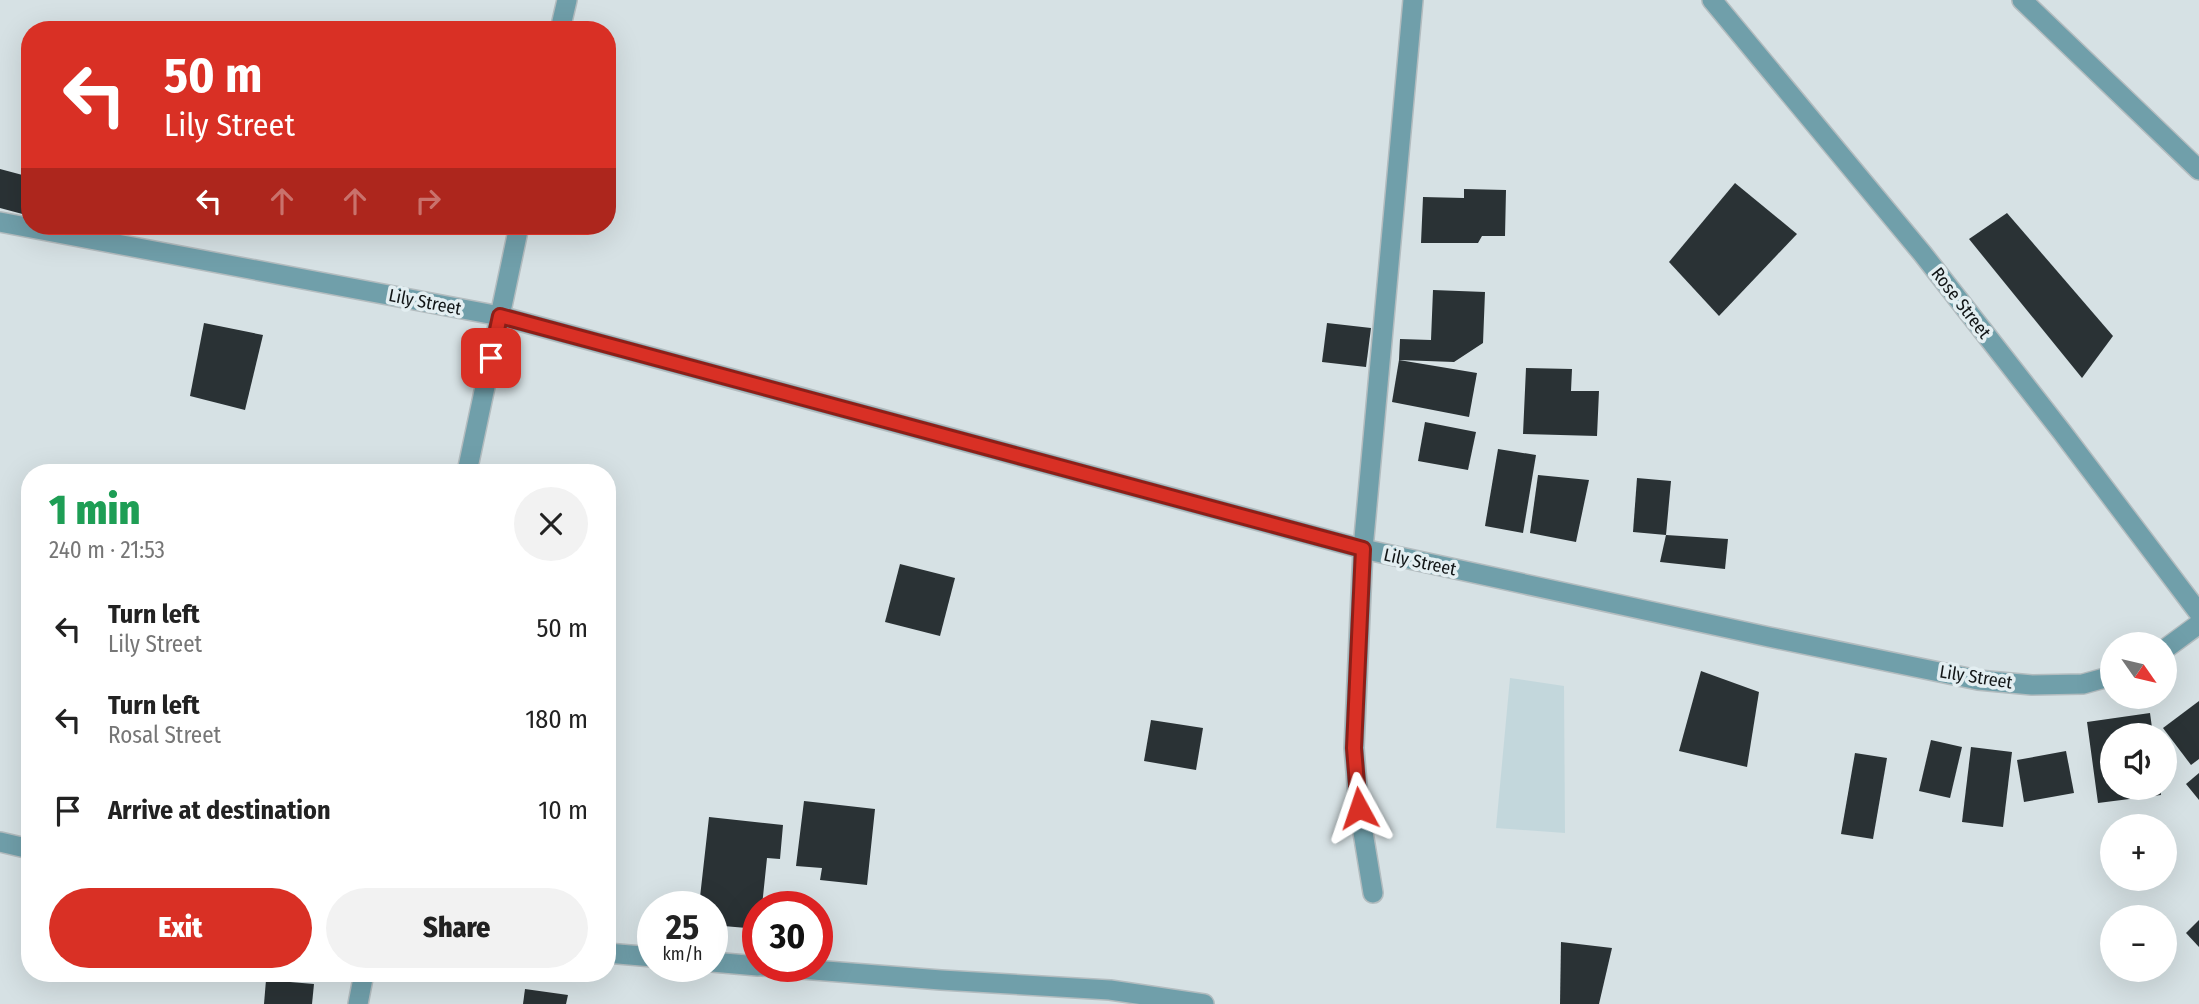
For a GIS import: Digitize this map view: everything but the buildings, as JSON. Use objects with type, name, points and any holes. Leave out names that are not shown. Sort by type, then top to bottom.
[{"type":"street","points":[[563,21],[567,0]]},
{"type":"street","points":[[1373,893],[1359,808],[1354,748],[1363,549],[1413,0]]},
{"type":"street","name":"Rose Street","points":[[1712,0],[1922,253],[2199,613]]},
{"type":"street","points":[[2022,0],[2199,170]]},
{"type":"street","name":"Lily Street","points":[[0,222],[21,226]]},
{"type":"street","name":"Lily Street","points":[[69,235],[500,316],[1363,549],[1978,680],[2032,685],[2082,684],[2100,679]]},
{"type":"street","points":[[469,464],[517,235]]},
{"type":"street","points":[[2177,640],[2199,624]]},
{"type":"street","points":[[0,842],[21,847]]},
{"type":"street","points":[[616,954],[637,956]]},
{"type":"street","points":[[833,972],[1110,990],[1204,1004]]},
{"type":"street","points":[[358,1004],[362,982]]},
{"type":"shaded area","points":[[1510,678],[1564,686],[1565,833],[1496,828]]},
{"type":"route","points":[[491,358],[500,316],[1363,549],[1354,748],[1359,808]]}]
